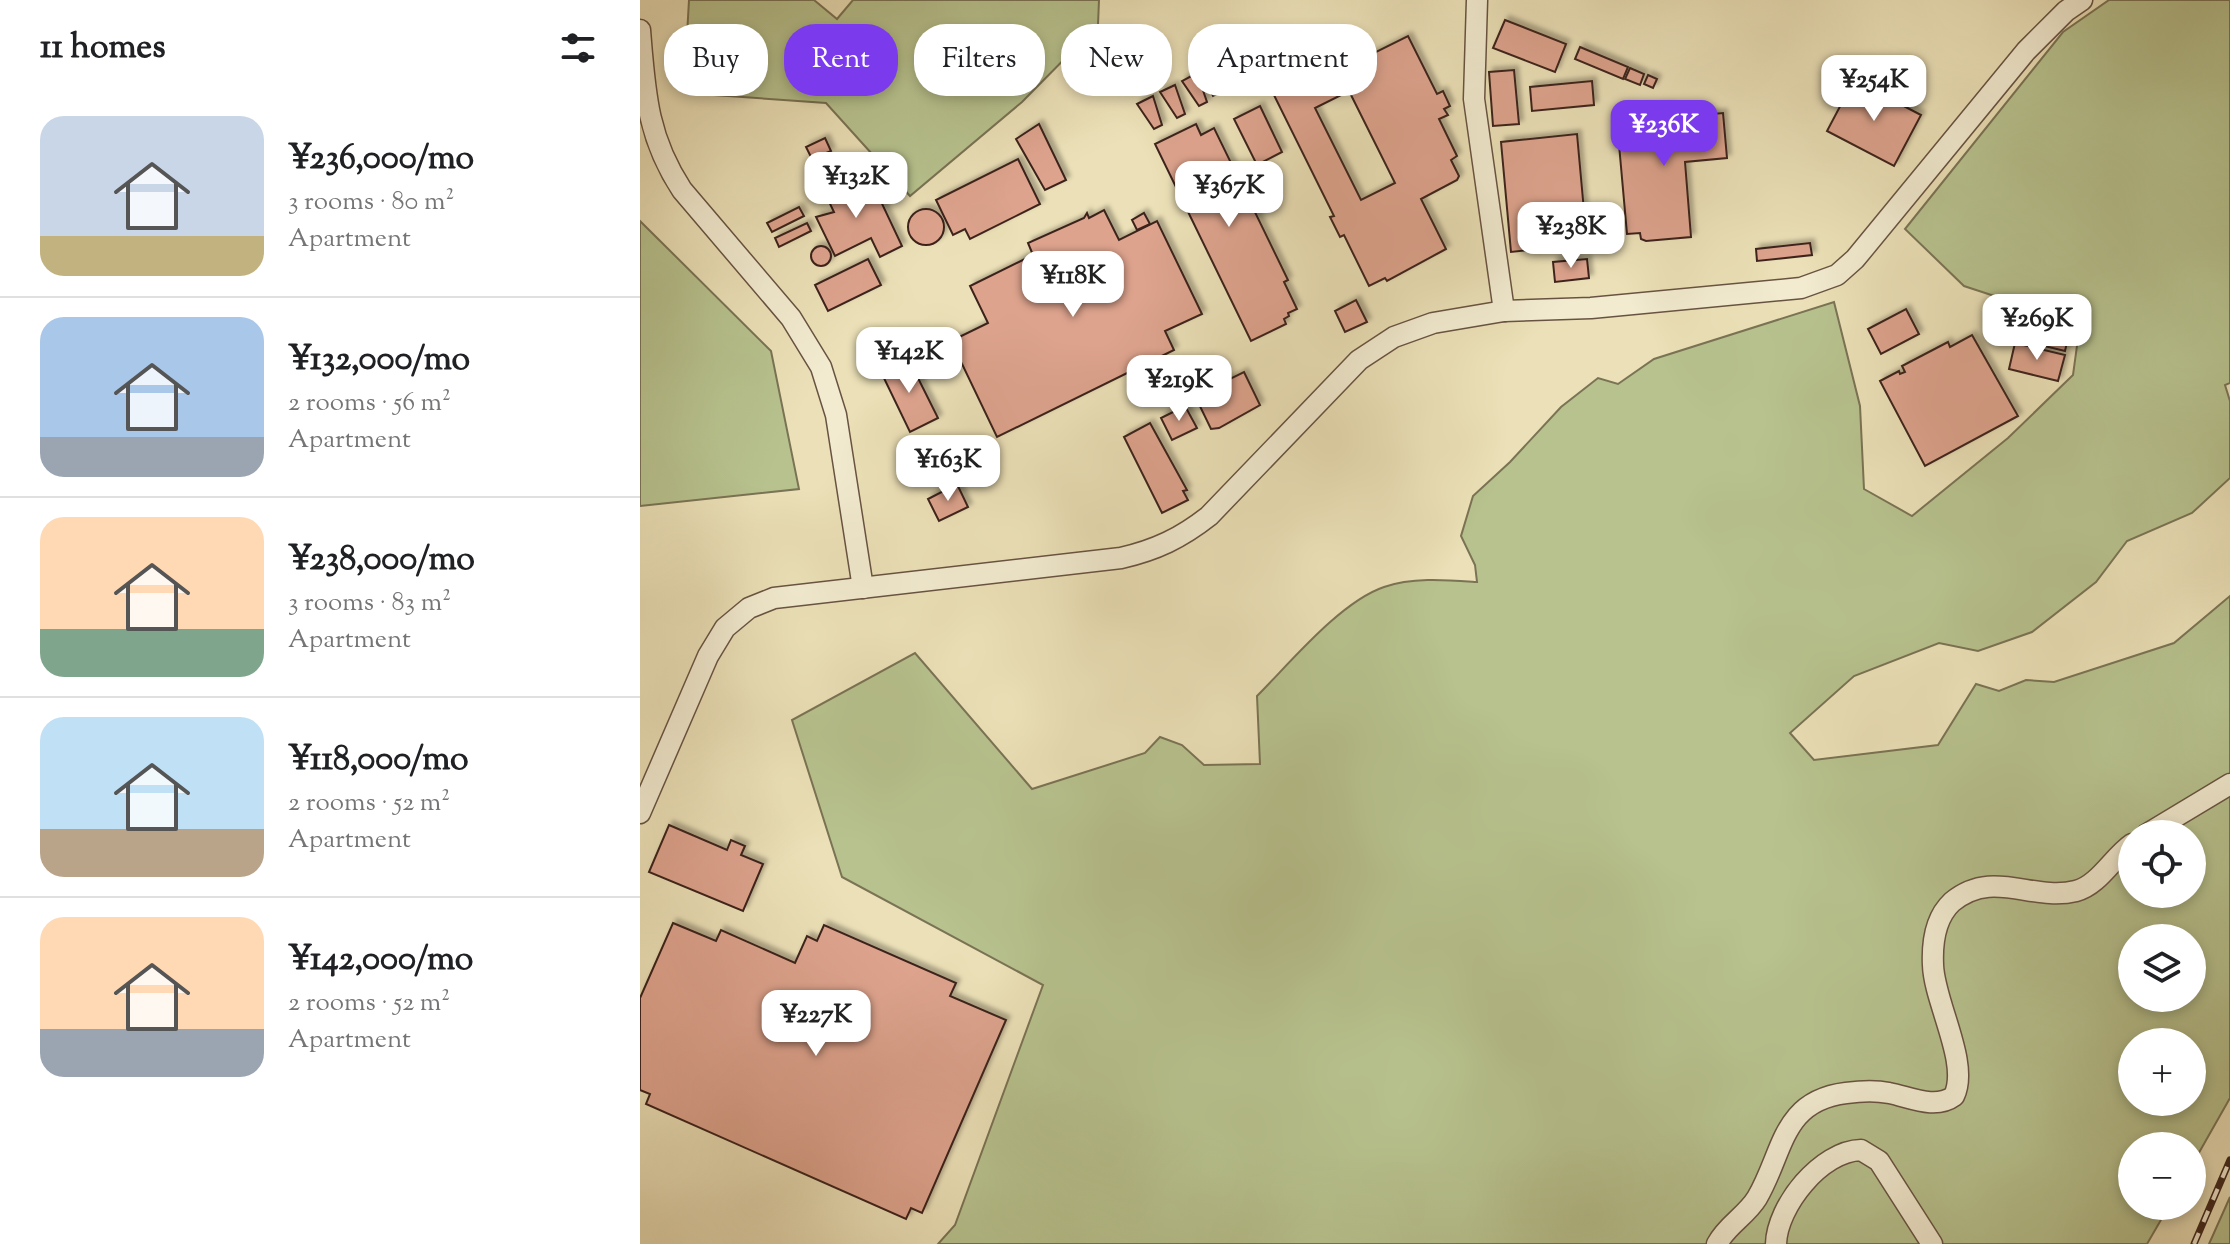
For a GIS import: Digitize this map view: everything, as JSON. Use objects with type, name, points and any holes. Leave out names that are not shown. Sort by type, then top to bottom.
[{"type":"street","points":[[1477,0],[1474,99],[1504,311]]},
{"type":"street","points":[[640,813],[708,656],[725,628],[749,608],[774,598],[1121,558],[1155,550],[1183,537],[1209,516],[1359,360],[1394,337],[1433,323],[1504,311],[1591,308],[1801,288],[1837,275],[1879,232],[2026,51],[2066,11],[2082,0]]},
{"type":"street","points":[[640,30],[647,114],[667,168],[682,190],[791,318],[829,387],[863,588]]},
{"type":"street","points":[[2170,820],[2230,784]]},
{"type":"street","points":[[1717,1244],[1758,1196],[1792,1121],[1806,1105],[1831,1094],[1859,1091],[1886,1092],[1931,1103],[1954,1096],[1959,1082],[1954,1050],[1933,978],[1935,935],[1948,906],[1968,890],[1984,885],[2062,892],[2085,888],[2118,857]]},
{"type":"street","points":[[1776,1244],[1781,1216],[1804,1182],[1845,1153],[1861,1150],[1879,1161],[1932,1244]]},
{"type":"green space","points":[[689,0],[814,0],[837,19],[853,0],[1099,0],[1098,24],[1061,24],[1061,62],[1045,79],[1045,24],[914,24],[914,96],[1028,96],[910,196],[826,103],[728,96],[768,96],[768,24],[688,24]]},
{"type":"green space","points":[[2109,0],[2230,0],[2230,383],[2225,385],[2230,401],[2230,478],[2192,513],[2127,541],[2096,582],[2032,632],[1978,651],[1939,643],[1854,676],[1790,733],[1814,760],[1938,745],[1976,684],[1999,691],[2026,680],[2054,682],[2174,643],[2230,596],[2230,1098],[2206,1140],[2206,1132],[2118,1132],[2118,1220],[2161,1220],[2147,1244],[938,1244],[955,1225],[1043,985],[842,877],[792,720],[915,653],[1032,789],[1145,753],[1160,737],[1182,745],[1204,765],[1260,764],[1257,696],[1333,619],[1367,595],[1395,584],[1430,580],[1477,582],[1475,565],[1461,536],[1473,496],[1510,462],[1561,407],[1598,378],[1618,384],[1654,359],[1834,302],[1860,406],[1864,489],[1912,516],[2008,438],[2073,375],[2080,324],[1964,286],[1905,229],[2063,32]]},
{"type":"green space","points":[[640,221],[771,351],[799,489],[640,506]]},
{"type":"green space","points":[[2230,1197],[2230,1244],[2209,1244]]},
{"type":"building","points":[[1505,20],[1566,44],[1555,72],[1493,48]]},
{"type":"building","points":[[1408,36],[1437,94],[1443,91],[1450,106],[1444,109],[1448,115],[1439,119],[1457,156],[1451,160],[1459,176],[1421,199],[1446,249],[1387,281],[1385,278],[1369,286],[1344,235],[1340,237],[1330,217],[1334,216],[1274,96],[1339,96],[1315,108],[1361,200],[1395,183],[1352,96],[1377,96],[1377,52]]},
{"type":"building","points":[[1580,47],[1628,67],[1623,79],[1575,59]]},
{"type":"building","points":[[1630,68],[1644,74],[1640,85],[1625,79]]},
{"type":"building","points":[[1514,70],[1519,124],[1493,126],[1489,72]]},
{"type":"building","points":[[1648,75],[1657,79],[1653,88],[1644,84]]},
{"type":"building","points":[[1854,80],[1921,115],[1894,166],[1827,131]]},
{"type":"building","points":[[1592,81],[1594,105],[1532,111],[1530,87]]},
{"type":"building","points":[[1175,85],[1185,114],[1177,118],[1163,96],[1172,96],[1172,86]]},
{"type":"building","points":[[1153,96],[1162,125],[1154,129],[1137,104]]},
{"type":"building","points":[[1192,96],[1205,96],[1207,102],[1199,106]]},
{"type":"building","points":[[1260,106],[1282,152],[1257,165],[1234,119]]},
{"type":"building","points":[[1670,107],[1671,118],[1723,113],[1727,158],[1685,162],[1691,237],[1646,241],[1641,239],[1640,233],[1627,234],[1617,122],[1630,121],[1629,114],[1641,113],[1641,109]]},
{"type":"building","points":[[1039,124],[1066,180],[1045,190],[1016,139]]},
{"type":"building","points":[[1196,124],[1201,135],[1214,128],[1288,280],[1284,282],[1297,309],[1288,313],[1289,316],[1284,319],[1286,324],[1251,341],[1155,144]]},
{"type":"building","points":[[1577,134],[1587,244],[1511,252],[1501,142]]},
{"type":"building","points":[[825,138],[831,151],[812,159],[806,147]]},
{"type":"building","points":[[1018,159],[1040,204],[970,239],[965,229],[953,235],[936,200]]},
{"type":"building","points":[[842,172],[854,205],[877,193],[902,246],[880,257],[871,238],[835,256],[816,217],[834,212],[820,183]]},
{"type":"building","points":[[799,207],[804,216],[772,232],[767,223]]},
{"type":"building","points":[[926,209],[939,214],[944,227],[939,240],[926,245],[913,240],[908,227],[913,214]]},
{"type":"building","points":[[1104,210],[1119,240],[1157,221],[1202,314],[1165,331],[1174,350],[997,437],[951,341],[988,323],[970,286],[1033,255],[1028,243],[1084,218],[1087,213],[1089,218]]},
{"type":"building","points":[[1144,213],[1150,224],[1137,230],[1132,220]]},
{"type":"building","points":[[807,223],[811,231],[779,247],[775,238]]},
{"type":"building","points":[[1810,243],[1812,255],[1757,261],[1756,249]]},
{"type":"building","points":[[821,246],[828,249],[831,256],[828,263],[821,266],[814,263],[811,256],[814,249]]},
{"type":"building","points":[[868,259],[881,285],[828,311],[815,285]]},
{"type":"building","points":[[1587,259],[1589,278],[1555,282],[1553,262]]},
{"type":"building","points":[[1356,300],[1367,322],[1345,332],[1335,311]]},
{"type":"building","points":[[1906,309],[1919,334],[1881,354],[1868,329]]},
{"type":"building","points":[[2022,313],[2071,325],[2065,351],[2016,339]]},
{"type":"building","points":[[1972,335],[2018,416],[1925,466],[1880,381],[1899,371],[1900,374],[1905,372],[1902,366],[1948,342],[1950,347]]},
{"type":"building","points":[[2015,343],[2065,355],[2058,381],[2009,369]]},
{"type":"building","points":[[908,358],[938,418],[910,432],[881,372]]},
{"type":"building","points":[[1244,372],[1260,405],[1219,428],[1211,429],[1195,396]]},
{"type":"building","points":[[1185,406],[1197,428],[1172,440],[1161,418]]},
{"type":"building","points":[[1150,423],[1187,490],[1183,491],[1188,500],[1162,513],[1124,437]]},
{"type":"building","points":[[957,484],[968,507],[939,521],[928,499]]},
{"type":"building","points":[[669,825],[727,850],[731,840],[745,846],[741,855],[763,864],[743,911],[649,872]]},
{"type":"building","points":[[673,923],[716,941],[721,930],[795,963],[807,936],[817,941],[824,925],[956,983],[950,996],[1006,1020],[922,1213],[911,1208],[906,1219],[646,1104],[650,1094],[640,1090],[640,998]]},
{"type":"railway","points":[[2194,1244],[2230,1160]]}]
